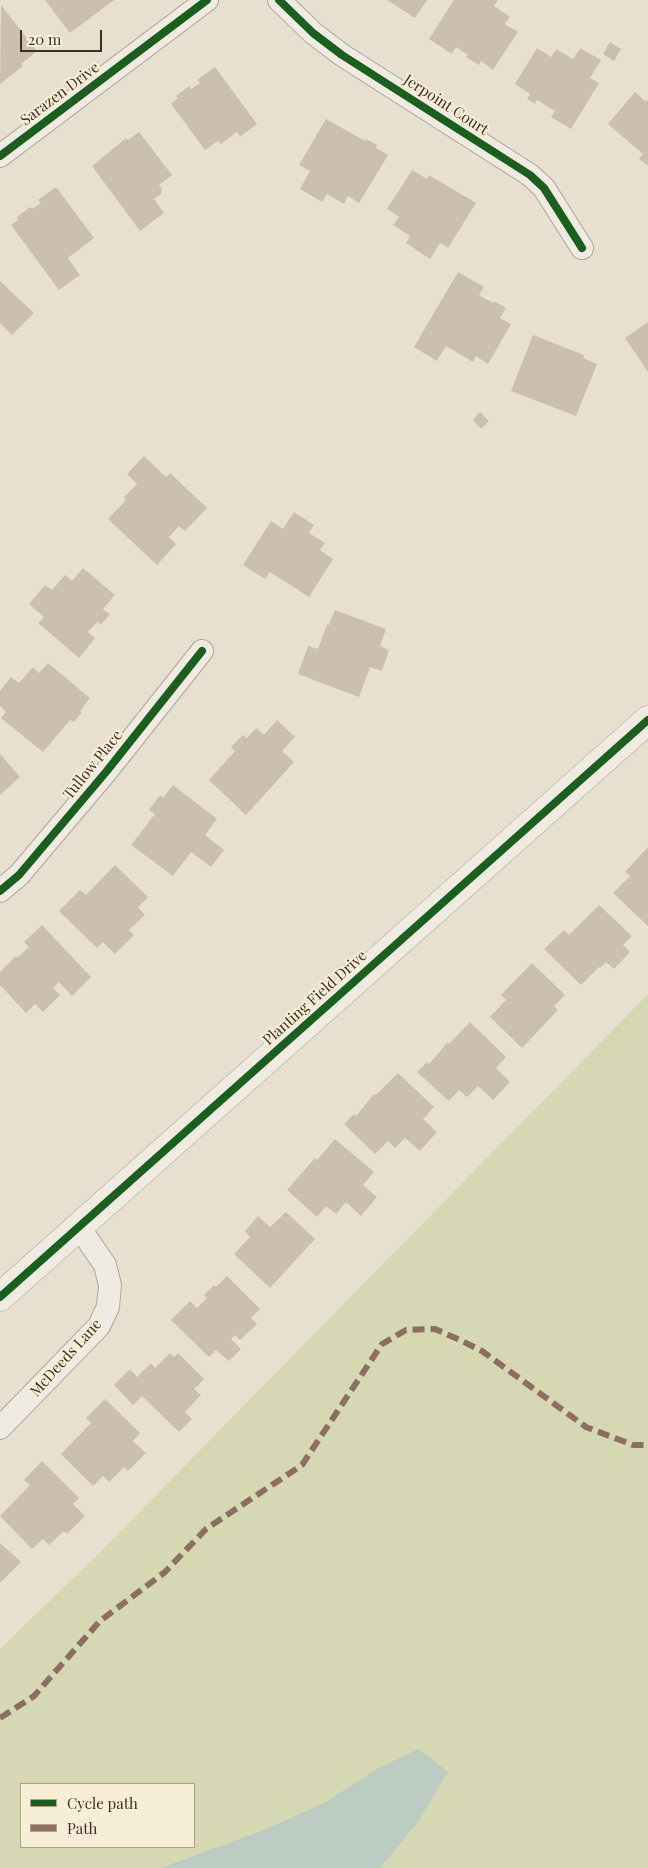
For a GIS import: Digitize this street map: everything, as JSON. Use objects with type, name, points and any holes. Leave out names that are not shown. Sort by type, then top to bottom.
[{"type":"street","name":"Sarazen Drive","points":[[0,156],[207,0]]},
{"type":"street","name":"Jerpoint Court","points":[[279,0],[312,33],[342,55],[530,175],[544,188],[582,248]]},
{"type":"street","name":"Tullow Place","points":[[0,891],[19,875],[106,772],[202,651]]},
{"type":"street","name":"Planting Field Drive","points":[[0,1297],[648,720]]},
{"type":"street","name":"McDeeds Lane","points":[[0,1428],[99,1326],[108,1307],[110,1285],[105,1265],[79,1227]]},
{"type":"green space","points":[[648,994],[648,1868],[0,1868],[0,1649],[104,1548]]},
{"type":"shaded area","points":[[419,1749],[448,1772],[418,1822],[380,1868],[161,1868],[264,1830],[326,1802],[380,1767]]},
{"type":"building","points":[[45,0],[114,0],[70,33]]},
{"type":"building","points":[[387,0],[427,0],[415,18]]},
{"type":"building","points":[[454,0],[498,0],[494,6],[510,17],[505,24],[518,32],[493,70],[481,61],[479,65],[466,57],[468,55],[456,47],[452,54],[429,39]]},
{"type":"building","points":[[1,5],[37,51],[21,64],[23,66],[0,84]]},
{"type":"building","points":[[610,42],[621,49],[614,61],[603,54]]},
{"type":"building","points":[[537,48],[551,57],[556,49],[573,59],[580,48],[601,60],[590,78],[599,83],[571,129],[551,117],[555,111],[537,100],[535,104],[527,99],[530,94],[515,84]]},
{"type":"building","points":[[215,67],[257,124],[240,137],[237,132],[221,144],[218,141],[205,150],[171,104],[178,98],[176,96],[189,86],[191,89],[200,83],[197,80]]},
{"type":"building","points":[[635,92],[646,102],[648,100],[648,166],[639,159],[643,154],[608,124]]},
{"type":"building","points":[[326,119],[365,141],[366,139],[377,145],[376,148],[388,155],[359,203],[348,196],[344,204],[327,194],[322,202],[300,189],[310,171],[299,165]]},
{"type":"building","points":[[139,132],[172,175],[159,185],[162,189],[161,194],[154,199],[164,213],[140,231],[92,166],[126,138],[128,140]]},
{"type":"building","points":[[412,170],[427,179],[429,175],[476,203],[448,248],[440,243],[430,259],[406,243],[410,236],[393,225],[399,217],[387,209]]},
{"type":"building","points":[[56,187],[94,238],[68,258],[80,275],[59,290],[11,225],[18,220],[17,217],[30,207],[32,209],[41,203],[38,200]]},
{"type":"building","points":[[458,272],[484,287],[479,295],[506,308],[500,318],[511,324],[488,364],[476,356],[473,362],[446,346],[437,361],[414,347]]},
{"type":"building","points":[[0,281],[34,313],[12,335],[0,323]]},
{"type":"building","points":[[648,322],[648,372],[625,338]]},
{"type":"building","points":[[533,335],[584,355],[583,358],[597,364],[576,416],[511,391]]},
{"type":"building","points":[[480,412],[489,421],[481,429],[473,420]]},
{"type":"building","points":[[144,456],[166,477],[170,473],[207,508],[185,531],[179,526],[169,537],[176,544],[157,565],[108,519],[126,500],[124,497],[137,484],[127,474]]},
{"type":"building","points":[[294,512],[314,525],[309,533],[325,543],[320,550],[333,559],[309,597],[270,572],[265,579],[243,565],[271,521],[283,529]]},
{"type":"building","points":[[83,568],[115,595],[103,609],[110,614],[101,625],[97,622],[88,632],[95,638],[79,658],[38,623],[44,617],[29,604],[45,585],[52,590],[65,575],[72,581]]},
{"type":"building","points":[[335,610],[386,629],[380,646],[389,650],[382,671],[370,667],[359,697],[298,674],[308,646],[318,649],[327,624],[329,625]]},
{"type":"building","points":[[48,663],[90,698],[74,722],[70,720],[43,752],[1,718],[6,712],[0,706],[0,691],[11,677],[19,683],[33,667],[39,673]]},
{"type":"building","points":[[277,720],[295,737],[282,751],[294,762],[246,815],[209,780],[235,751],[231,747],[243,735],[247,738],[256,728],[264,735]]},
{"type":"building","points":[[0,754],[20,777],[0,795]]},
{"type":"building","points":[[173,785],[217,819],[205,835],[224,850],[211,867],[191,852],[173,876],[131,845],[155,814],[149,810],[160,795],[163,798]]},
{"type":"building","points":[[648,847],[648,926],[613,893],[630,876],[625,872]]},
{"type":"building","points":[[115,865],[148,897],[138,907],[145,915],[129,930],[134,935],[115,954],[103,942],[97,948],[59,911],[80,890],[86,895]]},
{"type":"building","points":[[599,905],[632,936],[623,945],[630,952],[614,969],[606,962],[581,985],[544,949],[564,930],[569,935]]},
{"type":"building","points":[[42,925],[91,977],[72,996],[59,982],[53,988],[60,995],[43,1012],[35,1004],[26,1013],[0,985],[0,972],[16,956],[17,958],[29,947],[24,942]]},
{"type":"building","points":[[532,963],[565,995],[554,1006],[558,1010],[522,1048],[490,1017],[506,1000],[501,995]]},
{"type":"building","points":[[470,1022],[506,1057],[496,1068],[510,1082],[493,1100],[478,1086],[467,1097],[459,1090],[449,1101],[417,1072],[427,1062],[429,1064],[448,1042],[449,1044]]},
{"type":"building","points":[[398,1073],[434,1107],[423,1119],[437,1132],[420,1151],[405,1138],[395,1148],[388,1141],[375,1154],[344,1124],[354,1114],[356,1116],[374,1094],[376,1095]]},
{"type":"building","points":[[335,1139],[374,1172],[363,1185],[377,1197],[361,1216],[346,1202],[336,1214],[326,1206],[317,1217],[287,1190],[315,1158],[317,1160]]},
{"type":"building","points":[[286,1212],[315,1239],[270,1288],[234,1254],[250,1237],[245,1231],[258,1216],[270,1227]]},
{"type":"building","points":[[227,1276],[260,1309],[251,1318],[257,1324],[240,1340],[235,1335],[231,1339],[241,1349],[229,1361],[216,1350],[209,1357],[171,1320],[190,1301],[197,1308],[207,1298],[204,1295]]},
{"type":"building","points":[[170,1353],[174,1357],[178,1353],[204,1379],[194,1389],[201,1395],[185,1412],[192,1419],[179,1432],[142,1396],[133,1405],[114,1385],[130,1369],[137,1377],[151,1363],[155,1368]]},
{"type":"building","points":[[105,1399],[140,1433],[133,1441],[146,1453],[128,1471],[124,1467],[109,1482],[103,1476],[93,1486],[61,1454],[91,1423],[86,1418]]},
{"type":"building","points":[[42,1461],[79,1498],[73,1504],[85,1516],[67,1534],[64,1531],[49,1545],[43,1539],[32,1549],[0,1516],[30,1485],[24,1480]]},
{"type":"building","points":[[0,1543],[21,1562],[0,1583]]},
{"type":"marked path","points":[[0,1718],[34,1696],[100,1621],[165,1572],[206,1529],[302,1465],[382,1344],[406,1330],[435,1329],[460,1340],[482,1351],[586,1427],[633,1445],[648,1445]]},
{"type":"cycle path","points":[[0,156],[207,0]]},
{"type":"cycle path","points":[[279,0],[313,33],[342,55],[530,175],[544,188],[582,248]]},
{"type":"cycle path","points":[[0,891],[19,875],[106,772],[202,651]]},
{"type":"cycle path","points":[[0,1297],[648,720]]}]
